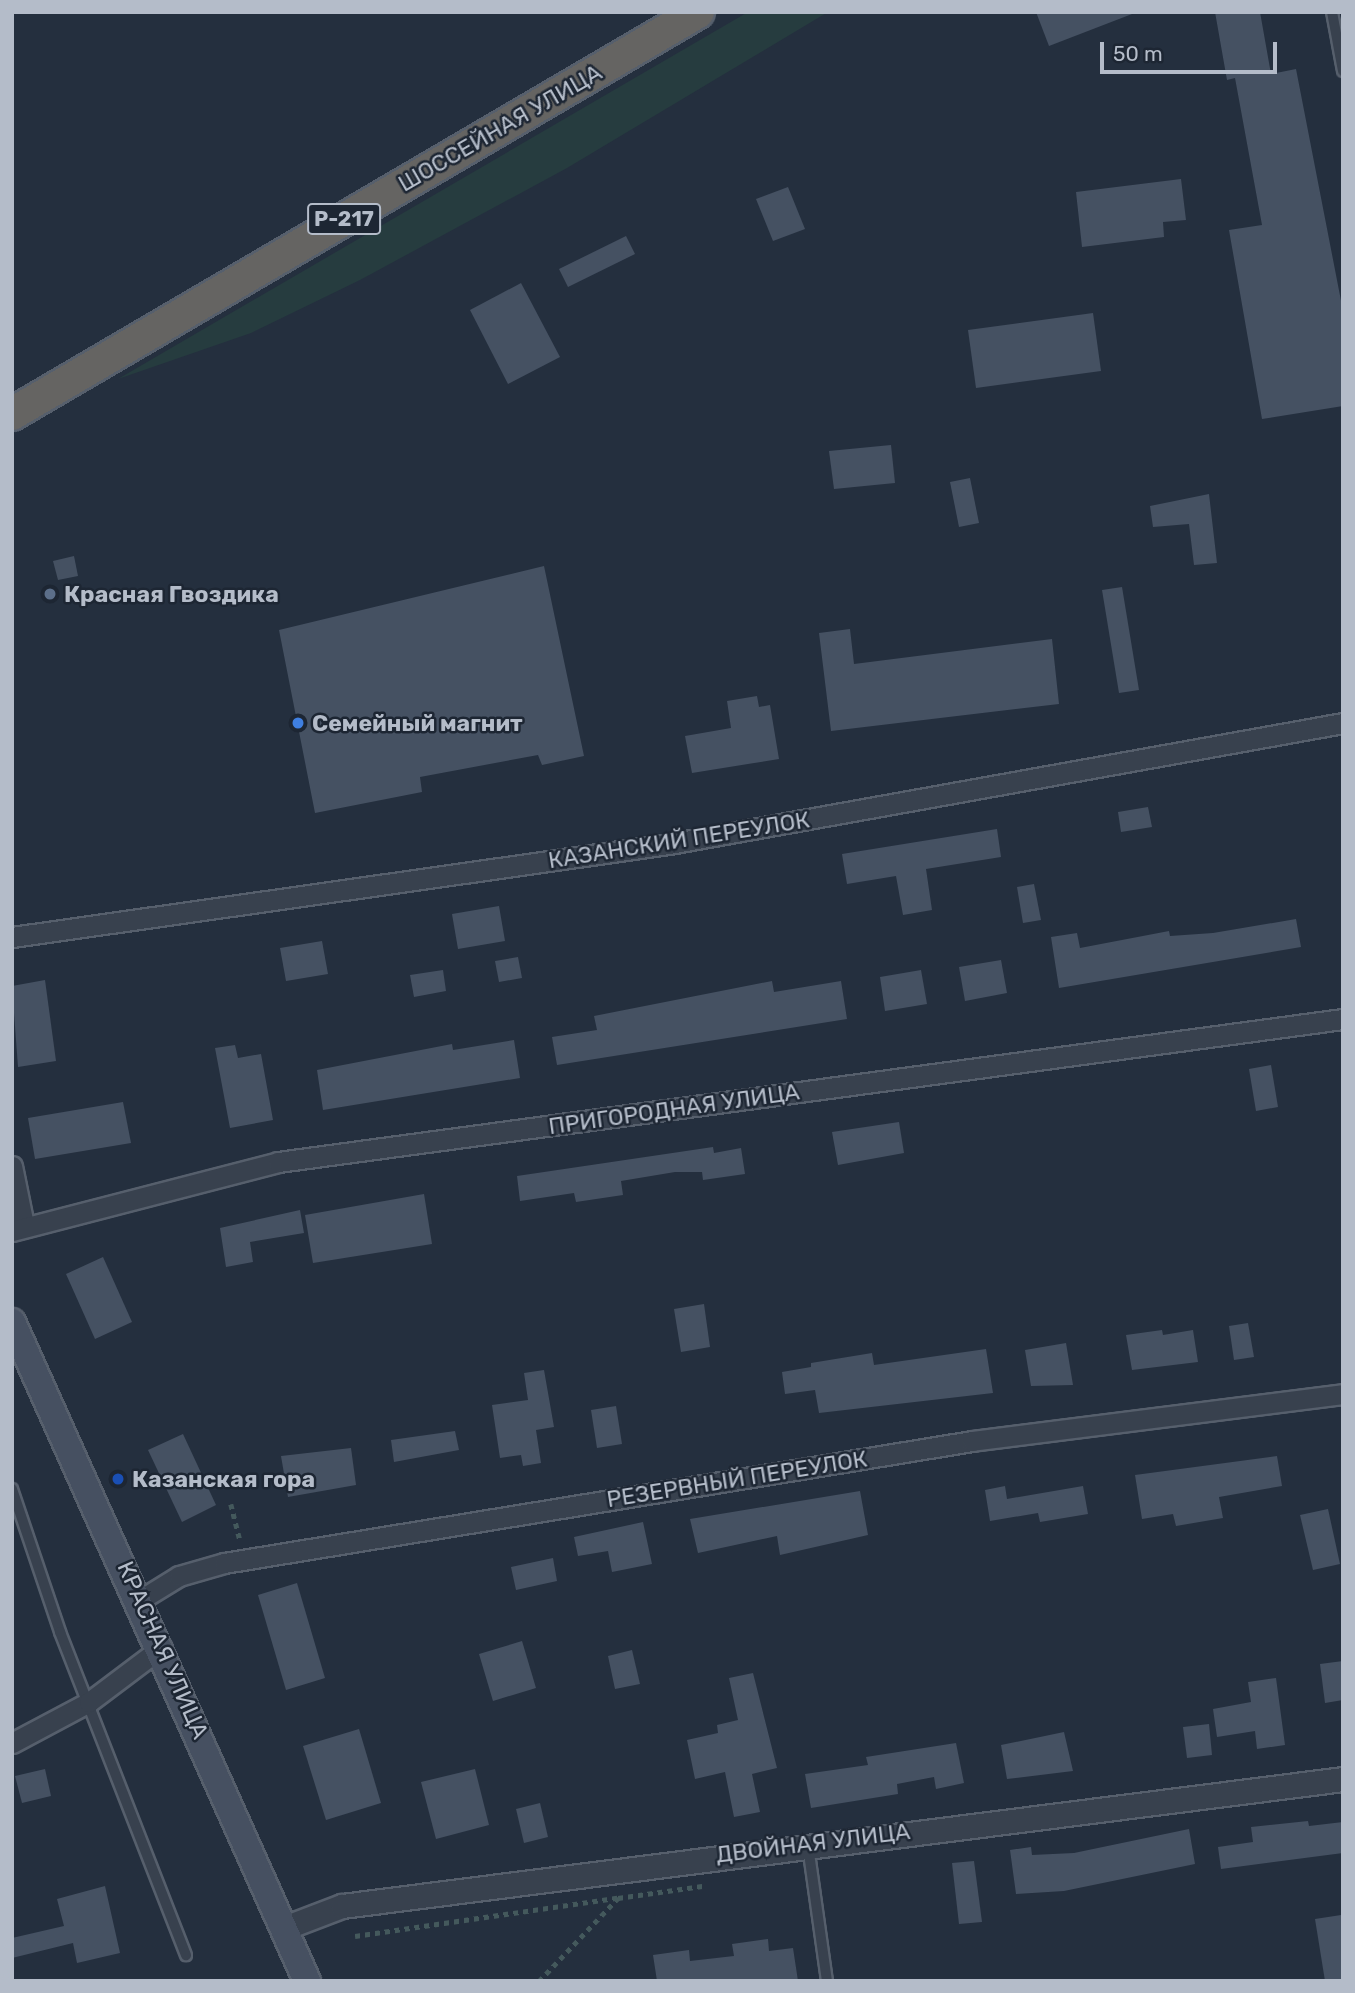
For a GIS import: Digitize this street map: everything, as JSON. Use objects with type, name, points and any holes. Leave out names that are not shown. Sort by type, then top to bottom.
[{"type":"highway","name":"ШОССЕЙНАЯ УЛИЦА","points":[[12,414],[698,12]]},
{"type":"main road","name":"КРАСНАЯ УЛИЦА","points":[[12,1322],[162,1647],[287,1927],[307,1981]]},
{"type":"street","name":"КАЗАНСКИЙ ПЕРЕУЛОК","points":[[12,937],[669,844],[1343,723]]},
{"type":"street","name":"ПРИГОРОДНАЯ УЛИЦА","points":[[18,1228],[278,1162],[1343,1018]]},
{"type":"street","points":[[12,1166],[18,1228]]},
{"type":"street","name":"РЕЗЕРВНЫЙ ПЕРЕУЛОК","points":[[140,1600],[179,1576],[245,1560],[972,1441],[1343,1394]]},
{"type":"street","points":[[12,1743],[89,1702],[162,1647]]},
{"type":"street","name":"ДВОЙНАЯ УЛИЦА","points":[[287,1927],[342,1906],[808,1843],[1343,1779]]},
{"type":"lane","points":[[1332,12],[1343,71]]},
{"type":"lane","points":[[12,1489],[89,1702],[186,1955]]},
{"type":"lane","points":[[808,1843],[827,1981]]},
{"type":"path","points":[[231,1504],[245,1560]]},
{"type":"path","points":[[355,1936],[715,1884]]},
{"type":"path","points":[[539,1981],[618,1898]]},
{"type":"green space","points":[[748,12],[828,12],[567,168],[360,280],[251,333],[118,379]]},
{"type":"building","points":[[1036,12],[1132,12],[1132,14],[1049,46]]},
{"type":"building","points":[[1215,12],[1260,12],[1271,74],[1296,69],[1343,311],[1343,406],[1262,419],[1229,230],[1262,225],[1235,78],[1227,80]]},
{"type":"building","points":[[1181,179],[1186,220],[1163,222],[1164,237],[1082,247],[1076,192]]},
{"type":"building","points":[[788,187],[805,229],[773,241],[756,199]]},
{"type":"building","points":[[626,236],[635,254],[568,287],[559,269]]},
{"type":"building","points":[[521,283],[560,357],[508,384],[470,310]]},
{"type":"building","points":[[1093,313],[1101,371],[976,388],[968,330]]},
{"type":"building","points":[[891,445],[895,483],[834,489],[829,451]]},
{"type":"building","points":[[970,478],[979,523],[959,527],[950,482]]},
{"type":"building","points":[[1209,494],[1217,563],[1194,565],[1189,524],[1153,527],[1150,506]]},
{"type":"building","points":[[74,556],[78,576],[58,580],[53,561]]},
{"type":"building","points":[[544,566],[584,756],[542,765],[538,755],[420,777],[422,792],[315,813],[279,630]]},
{"type":"building","points":[[1122,587],[1139,690],[1119,693],[1102,590]]},
{"type":"building","points":[[850,629],[854,664],[1052,639],[1059,704],[831,731],[819,633]]},
{"type":"building","points":[[757,696],[759,707],[770,705],[779,759],[692,773],[685,736],[731,728],[727,701]]},
{"type":"building","points":[[1148,807],[1152,827],[1121,832],[1118,812]]},
{"type":"building","points":[[997,829],[1001,857],[926,869],[932,910],[903,915],[896,876],[847,884],[842,854]]},
{"type":"building","points":[[1034,884],[1041,920],[1023,923],[1017,887]]},
{"type":"building","points":[[499,906],[505,941],[458,949],[452,914]]},
{"type":"building","points":[[1296,919],[1301,947],[1059,988],[1051,937],[1077,933],[1080,948],[1169,931],[1170,936],[1213,933]]},
{"type":"building","points":[[322,941],[328,974],[286,981],[280,948]]},
{"type":"building","points":[[518,957],[522,978],[499,982],[495,961]]},
{"type":"building","points":[[1001,960],[1007,993],[965,1001],[959,967]]},
{"type":"building","points":[[443,970],[446,991],[414,997],[410,975]]},
{"type":"building","points":[[921,970],[927,1004],[885,1011],[880,977]]},
{"type":"building","points":[[45,980],[56,1061],[18,1067],[12,986]]},
{"type":"building","points":[[772,981],[774,992],[841,981],[847,1019],[557,1065],[552,1037],[597,1030],[594,1016]]},
{"type":"building","points":[[514,1040],[520,1078],[323,1110],[317,1070],[452,1044],[453,1050]]},
{"type":"building","points":[[235,1045],[238,1058],[261,1054],[273,1120],[230,1128],[215,1048]]},
{"type":"building","points":[[1271,1065],[1278,1107],[1256,1111],[1249,1069]]},
{"type":"building","points":[[123,1102],[131,1143],[35,1159],[28,1118]]},
{"type":"building","points":[[899,1122],[904,1153],[838,1165],[832,1132]]},
{"type":"building","points":[[713,1147],[714,1153],[741,1148],[745,1174],[703,1180],[702,1172],[675,1172],[621,1181],[623,1195],[576,1202],[574,1193],[520,1201],[517,1176]]},
{"type":"building","points":[[424,1194],[432,1244],[313,1263],[305,1215]]},
{"type":"building","points":[[300,1210],[304,1233],[250,1242],[253,1262],[226,1267],[220,1228]]},
{"type":"building","points":[[103,1257],[132,1322],[95,1339],[66,1274]]},
{"type":"building","points":[[704,1304],[710,1347],[681,1352],[674,1309]]},
{"type":"building","points":[[1248,1323],[1254,1357],[1234,1360],[1229,1326]]},
{"type":"building","points":[[1162,1330],[1163,1335],[1193,1330],[1198,1362],[1132,1370],[1126,1335]]},
{"type":"building","points":[[1066,1343],[1073,1385],[1031,1386],[1025,1350]]},
{"type":"building","points":[[986,1349],[993,1393],[819,1413],[815,1390],[785,1394],[782,1372],[811,1367],[811,1363],[872,1353],[874,1365]]},
{"type":"building","points":[[544,1370],[554,1427],[536,1430],[541,1463],[523,1466],[521,1455],[500,1458],[492,1405],[528,1400],[524,1373]]},
{"type":"building","points":[[616,1406],[622,1444],[597,1448],[591,1410]]},
{"type":"building","points":[[455,1431],[459,1450],[394,1462],[391,1440]]},
{"type":"building","points":[[183,1434],[216,1505],[182,1522],[148,1450]]},
{"type":"building","points":[[351,1448],[356,1485],[288,1497],[281,1456]]},
{"type":"building","points":[[1277,1456],[1282,1486],[1219,1497],[1223,1518],[1176,1526],[1173,1514],[1142,1519],[1135,1475]]},
{"type":"building","points":[[1005,1486],[1007,1499],[1083,1486],[1088,1514],[1040,1522],[1038,1513],[990,1521],[985,1490]]},
{"type":"building","points":[[860,1491],[868,1535],[780,1555],[777,1536],[698,1553],[690,1519]]},
{"type":"building","points":[[1328,1509],[1340,1564],[1313,1570],[1300,1515]]},
{"type":"building","points":[[643,1522],[652,1564],[612,1572],[608,1551],[578,1556],[574,1537]]},
{"type":"building","points":[[553,1558],[557,1581],[516,1590],[511,1567]]},
{"type":"building","points":[[297,1583],[325,1678],[286,1690],[258,1595]]},
{"type":"building","points":[[522,1641],[536,1688],[493,1701],[479,1654]]},
{"type":"building","points":[[632,1650],[640,1684],[615,1689],[608,1656]]},
{"type":"building","points":[[1343,1661],[1343,1700],[1325,1703],[1320,1664]]},
{"type":"building","points":[[753,1673],[777,1768],[752,1774],[760,1812],[734,1817],[725,1772],[695,1779],[687,1740],[718,1733],[717,1725],[738,1720],[729,1678]]},
{"type":"building","points":[[1276,1678],[1285,1745],[1257,1749],[1255,1731],[1217,1737],[1213,1709],[1251,1702],[1248,1682]]},
{"type":"building","points":[[1209,1724],[1212,1755],[1187,1758],[1183,1727]]},
{"type":"building","points":[[359,1729],[381,1803],[326,1820],[303,1746]]},
{"type":"building","points":[[1064,1732],[1073,1771],[1007,1779],[1001,1745]]},
{"type":"building","points":[[956,1743],[964,1783],[936,1789],[934,1777],[897,1784],[898,1794],[811,1808],[805,1774],[868,1765],[866,1757]]},
{"type":"building","points":[[45,1769],[51,1796],[22,1803],[15,1776]]},
{"type":"building","points":[[475,1769],[489,1825],[436,1839],[421,1782]]},
{"type":"building","points":[[540,1803],[548,1837],[524,1843],[516,1809]]},
{"type":"building","points":[[1308,1821],[1309,1826],[1343,1822],[1343,1853],[1221,1869],[1218,1847],[1253,1842],[1251,1827]]},
{"type":"building","points":[[1189,1829],[1195,1864],[1064,1891],[1016,1894],[1010,1850],[1031,1847],[1032,1855],[1074,1853]]},
{"type":"building","points":[[974,1861],[982,1922],[959,1924],[952,1863]]},
{"type":"building","points":[[105,1886],[120,1953],[77,1963],[73,1943],[12,1958],[12,1938],[64,1926],[57,1899]]},
{"type":"building","points":[[1341,1915],[1343,1981],[1325,1981],[1315,1919]]},
{"type":"building","points":[[768,1939],[769,1951],[793,1948],[798,1981],[657,1981],[653,1955],[689,1950],[690,1961],[734,1956],[732,1944]]},
{"type":"place","name":"Красная Гвоздика","points":[[50,594]]},
{"type":"place","name":"Семейный магнит","points":[[298,723]]},
{"type":"place","name":"Казанская гора","points":[[118,1479]]}]
